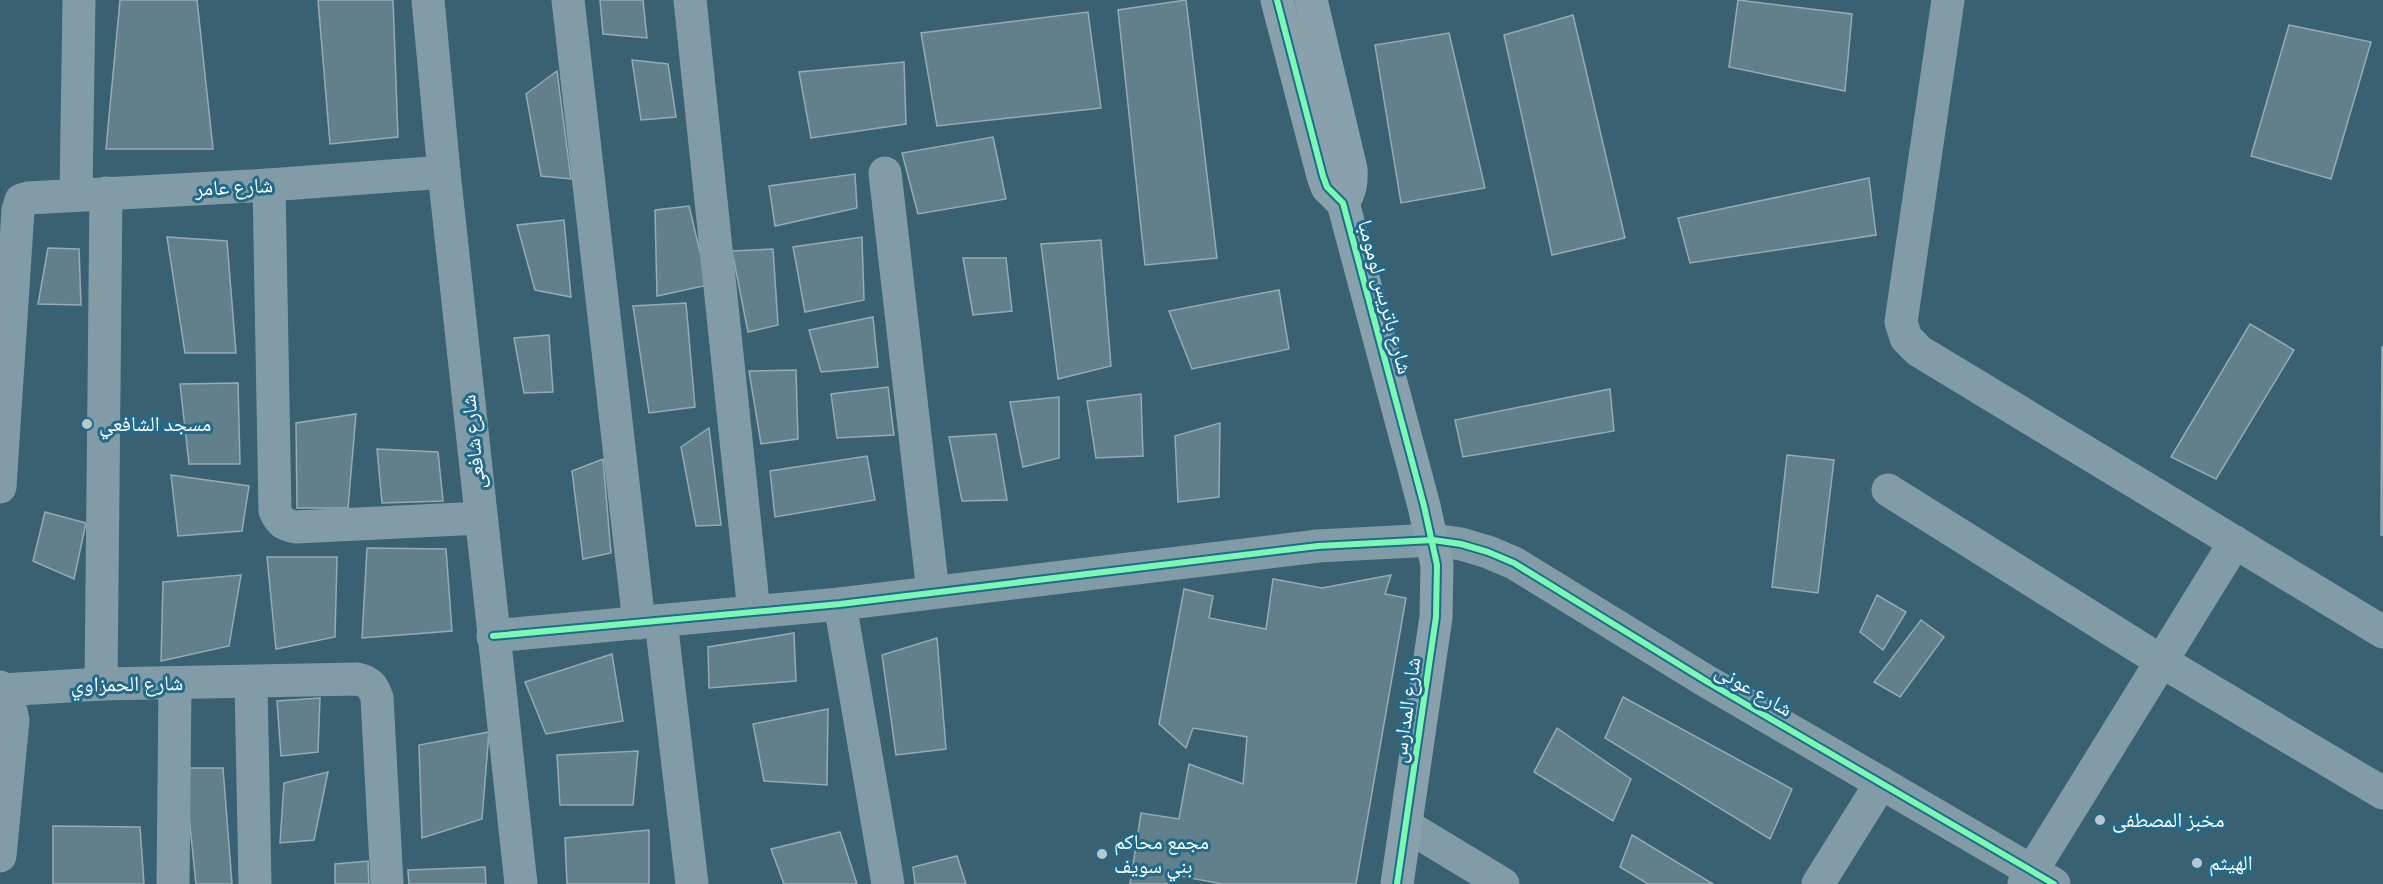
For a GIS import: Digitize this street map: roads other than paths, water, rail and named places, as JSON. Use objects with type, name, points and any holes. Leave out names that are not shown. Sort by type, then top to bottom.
[{"type":"street","points":[[79,0],[91,194],[101,684]]},
{"type":"street","name":"شارع شافعى","points":[[428,0],[444,172],[521,884]]},
{"type":"street","points":[[568,0],[650,622],[692,884]]},
{"type":"street","points":[[690,0],[754,612]]},
{"type":"street","name":"شارع باتريس لومومبا","points":[[1277,0],[1323,176],[1328,187],[1343,203],[1433,540]]},
{"type":"street","name":"شارع باتريس لومومبا","points":[[1311,0],[1351,169],[1352,182],[1349,194],[1343,203]]},
{"type":"street","points":[[1948,0],[1901,322],[1906,338],[1919,351],[2383,632]]},
{"type":"street","name":"شارع عامر","points":[[0,487],[19,202],[24,199],[91,194],[269,185],[444,172]]},
{"type":"street","points":[[885,173],[933,592]]},
{"type":"street","points":[[269,185],[275,511],[279,521],[296,527],[481,518]]},
{"type":"street","points":[[1888,490],[2161,661],[2383,793]]},
{"type":"street","name":"شارع عونى","points":[[493,636],[840,604],[1318,546],[1433,540],[1461,544],[1514,563],[1716,687],[1881,783],[2037,880]]},
{"type":"street","name":"شارع المدارس","points":[[1397,884],[1436,616],[1437,565],[1433,540]]},
{"type":"street","points":[[2037,880],[2161,661],[2235,542]]},
{"type":"street","points":[[840,604],[888,884]]},
{"type":"street","name":"شارع الحمزاوي","points":[[1,688],[357,679],[368,682],[374,688],[377,698],[387,884]]},
{"type":"street","points":[[251,682],[255,884]]},
{"type":"street","points":[[173,884],[175,683]]},
{"type":"street","points":[[0,856],[13,720],[9,699],[1,688]]},
{"type":"street","points":[[1818,884],[1881,783]]},
{"type":"street","points":[[1407,826],[1503,884]]},
{"type":"place","name":"مسجد الشافعي","points":[[87,424]]},
{"type":"place","name":"مخبز المصطفى","points":[[2100,820]]},
{"type":"place","name":"مجمع محاكم بني سويف","points":[[1102,854]]},
{"type":"place","name":"الهيثم","points":[[2197,863]]}]
